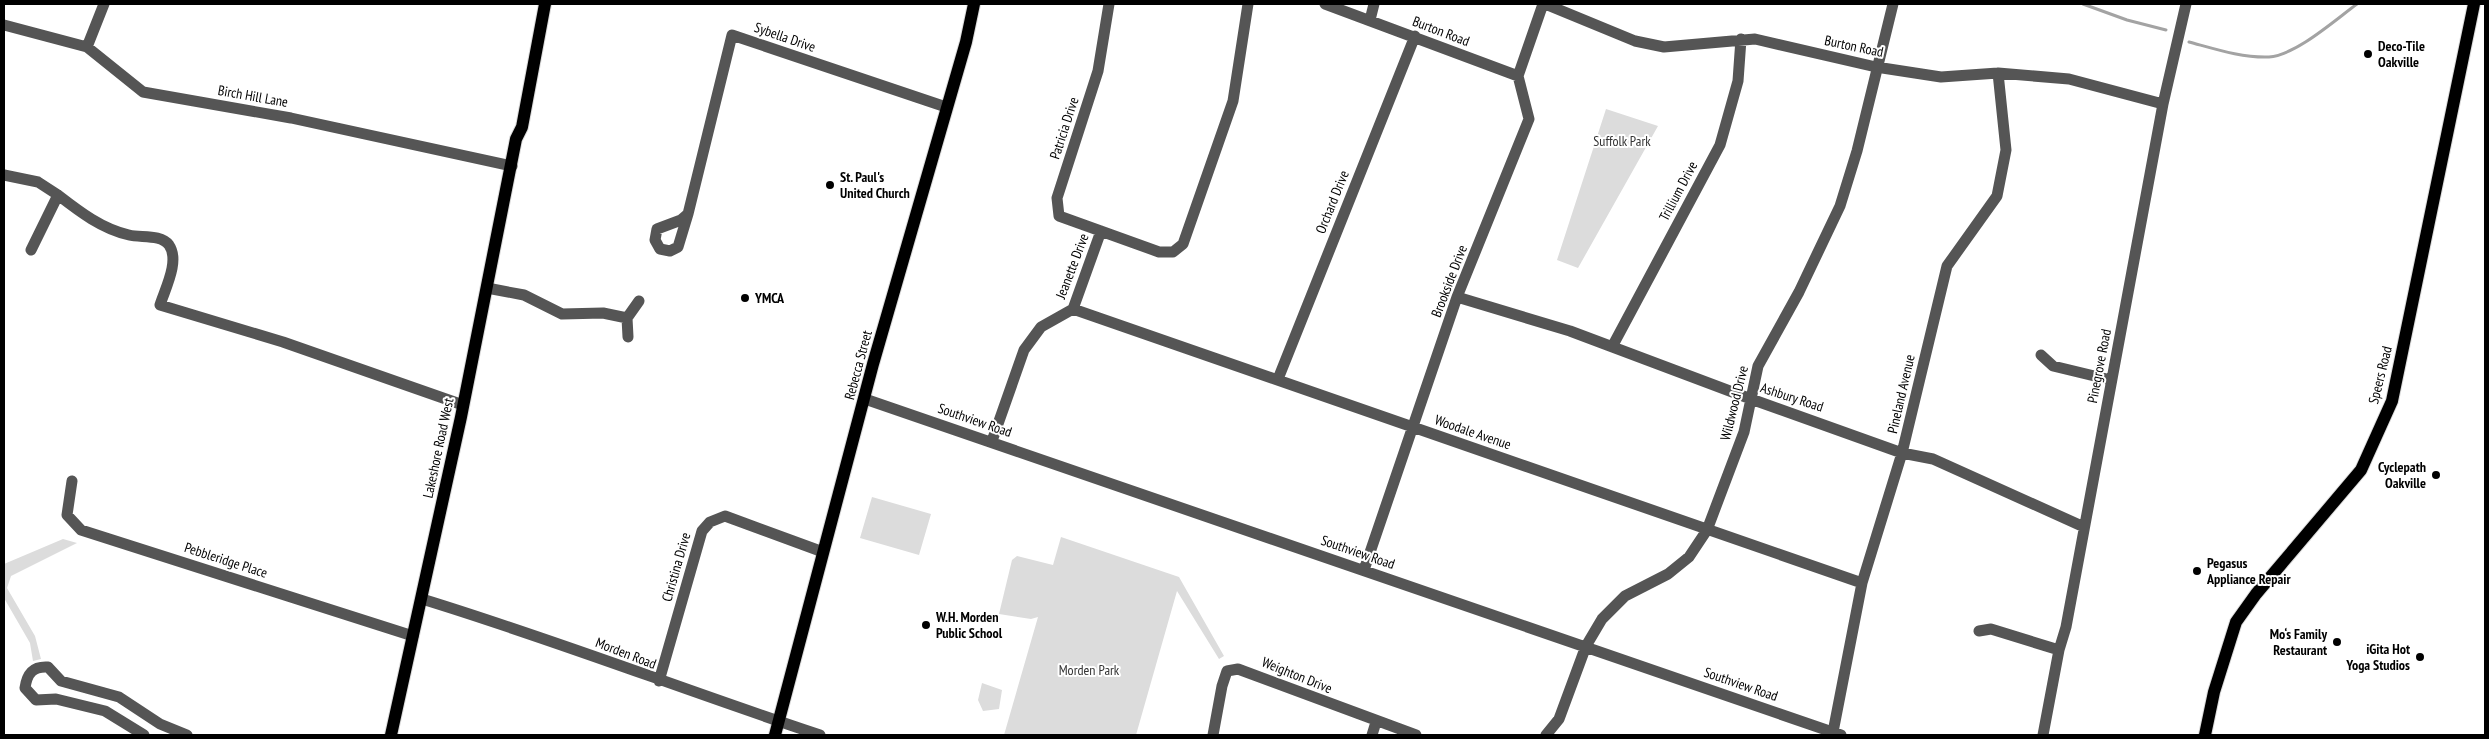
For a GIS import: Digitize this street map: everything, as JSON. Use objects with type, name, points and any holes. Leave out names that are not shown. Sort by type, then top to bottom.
[{"type":"main road","name":"Lakeshore Road West","points":[[391,735],[463,405],[516,139],[522,126],[545,4]]},
{"type":"main road","name":"Rebecca Street","points":[[775,735],[823,552],[974,4]]},
{"type":"main road","name":"Speers Road","points":[[2205,735],[2214,692],[2236,622],[2256,594],[2361,470],[2392,401],[2474,4]]},
{"type":"street","points":[[87,47],[104,4]]},
{"type":"street","name":"Patricia Drive","points":[[1101,231],[1059,216],[1057,198],[1098,71],[1109,4]]},
{"type":"street","name":"Jeanette Drive","points":[[992,442],[1024,350],[1041,327],[1073,309],[1101,231],[1159,252],[1172,252],[1183,244],[1233,101],[1248,4]]},
{"type":"street","name":"Burton Road","points":[[1325,4],[1518,76]]},
{"type":"street","points":[[1370,20],[1374,4]]},
{"type":"street","points":[[1518,76],[1544,4]]},
{"type":"street","name":"Burton Road","points":[[1544,4],[1635,42],[1664,47],[1755,39],[1876,67],[1941,77],[1998,73],[2069,79],[2163,104]]},
{"type":"street","name":"Wildwood Drive","points":[[1546,735],[1559,719],[1586,646],[1602,619],[1625,596],[1668,574],[1689,557],[1707,530],[1744,432],[1758,366],[1799,292],[1840,206],[1857,151],[1876,67],[1893,4]]},
{"type":"street","name":"Pinegrove Road","points":[[2043,735],[2066,627],[2163,104],[2186,4]]},
{"type":"street","name":"Birch Hill Lane","points":[[4,25],[87,47],[144,92],[291,118],[512,166]]},
{"type":"street","name":"Sybella Drive","points":[[688,214],[732,35],[946,107]]},
{"type":"street","name":"Orchard Drive","points":[[1278,379],[1414,36]]},
{"type":"street","name":"Trillium Drive","points":[[1612,347],[1720,145],[1738,81],[1741,39]]},
{"type":"street","name":"Pineland Avenue","points":[[1837,734],[1862,583],[1902,453],[1947,266],[1997,196],[2006,150],[1998,73]]},
{"type":"street","name":"Brookside Drive","points":[[1364,570],[1458,297],[1529,118],[1518,76]]},
{"type":"street","points":[[4,175],[38,182],[106,228],[136,237],[163,240],[169,245],[173,260],[160,305],[283,342],[463,405]]},
{"type":"street","points":[[31,250],[58,195]]},
{"type":"street","points":[[487,288],[531,297],[546,308],[562,314],[603,313],[628,318]]},
{"type":"street","name":"Ashbury Road","points":[[1458,297],[1570,331],[1902,453],[1934,459],[2084,526]]},
{"type":"street","points":[[628,337],[628,318],[639,301]]},
{"type":"street","name":"Woodale Avenue","points":[[1073,309],[1862,583]]},
{"type":"street","points":[[2041,355],[2053,366],[2111,380]]},
{"type":"street","name":"Southview Road","points":[[865,399],[1837,734]]},
{"type":"street","name":"Pebbleridge Place","points":[[72,481],[67,515],[81,530],[413,636]]},
{"type":"street","name":"Christina Drive","points":[[659,681],[702,531],[710,522],[725,516],[823,552]]},
{"type":"street","name":"Morden Road","points":[[422,599],[557,643],[659,681],[820,735]]},
{"type":"street","points":[[1979,631],[1992,629],[2060,650]]},
{"type":"street","points":[[145,715],[139,732],[105,711],[56,699],[36,700],[25,688],[26,679],[31,671],[39,666],[48,667],[61,681],[119,696],[145,715],[187,735]]},
{"type":"street","name":"Weighton Drive","points":[[1213,735],[1222,686],[1227,671],[1238,669],[1376,722],[1416,735]]},
{"type":"street","points":[[56,699],[61,681]]},
{"type":"street","points":[[1372,735],[1376,722]]},
{"type":"green space","name":"Suffolk Park","points":[[1606,109],[1658,126],[1578,268],[1557,260]]},
{"type":"green space","points":[[872,497],[931,514],[919,555],[860,538]]},
{"type":"green space","name":"Morden Park","points":[[1061,537],[1179,577],[1224,656],[1219,659],[1177,591],[1136,735],[1004,735],[1038,617],[1031,619],[999,614],[1012,560],[1017,556],[1053,565]]},
{"type":"green space","points":[[63,539],[77,543],[11,576],[7,588],[35,636],[41,659],[33,661],[30,643],[4,598],[4,564]]},
{"type":"green space","points":[[982,683],[1002,690],[999,709],[983,711],[978,700]]},
{"type":"waterway","points":[[2083,4],[2127,20],[2166,30]]},
{"type":"waterway","points":[[2189,42],[2249,56],[2269,57],[2280,55],[2303,44],[2357,4]]},
{"type":"place","name":"Deco-Tile Oakville","points":[[2368,54]]},
{"type":"place","name":"St. Paul's United Church","points":[[830,185]]},
{"type":"place","name":"YMCA","points":[[745,298]]},
{"type":"place","name":"Cyclepath Oakville","points":[[2436,475]]},
{"type":"place","name":"Pegasus Appliance Repair","points":[[2197,571]]},
{"type":"place","name":"W.H. Morden Public School","points":[[926,625]]},
{"type":"place","name":"Mo‘s Family Restaurant","points":[[2337,642]]},
{"type":"place","name":"iGita Hot Yoga Studios","points":[[2420,657]]}]
